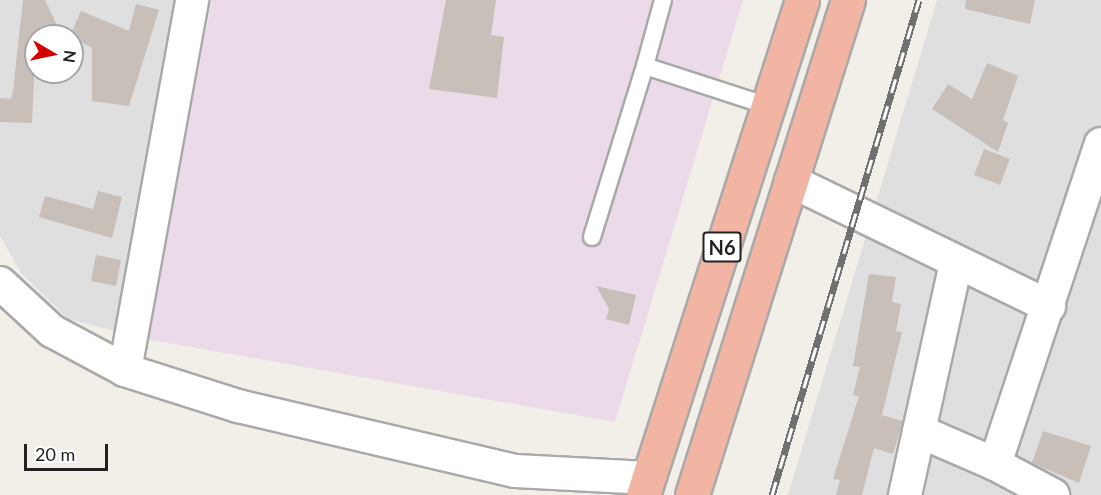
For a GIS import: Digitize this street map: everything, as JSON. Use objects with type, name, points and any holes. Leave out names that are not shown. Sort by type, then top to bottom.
[{"type":"highway","name":"N6","points":[[645,487],[802,0]]},
{"type":"highway","name":"N6","points":[[692,495],[848,0]]},
{"type":"street","points":[[125,370],[192,0]]},
{"type":"street","points":[[994,464],[1049,306],[1101,144]]},
{"type":"street","points":[[791,181],[956,263],[1049,306]]},
{"type":"street","points":[[905,495],[956,263]]},
{"type":"street","points":[[0,283],[52,331],[125,370],[238,406],[516,471],[645,487]]},
{"type":"street","points":[[919,431],[994,464],[1053,495]]},
{"type":"lane","points":[[592,237],[663,0]]},
{"type":"lane","points":[[645,66],[768,106]]},
{"type":"shaded area","points":[[0,0],[203,0],[146,339],[68,319],[21,273],[0,236]]},
{"type":"shaded area","points":[[212,0],[743,0],[615,422],[146,339]]},
{"type":"shaded area","points":[[937,0],[1101,0],[1101,495],[788,495]]},
{"type":"building","points":[[23,0],[45,0],[56,24],[24,24],[24,84],[34,84],[32,123],[0,122],[0,98],[11,99]]},
{"type":"building","points":[[446,0],[496,0],[491,35],[504,37],[497,98],[429,89]]},
{"type":"building","points":[[966,0],[1035,0],[1030,24],[965,9]]},
{"type":"building","points":[[136,4],[159,10],[129,106],[92,101],[92,48],[84,44],[84,24],[75,24],[81,11],[129,31]]},
{"type":"building","points":[[987,63],[1018,76],[1003,120],[1008,123],[998,152],[932,109],[948,84],[972,99]]},
{"type":"building","points":[[984,149],[1010,159],[1000,185],[974,175]]},
{"type":"building","points":[[98,191],[122,197],[112,238],[39,217],[45,196],[93,209]]},
{"type":"building","points":[[96,255],[121,260],[116,286],[91,281]]},
{"type":"building","points":[[869,274],[896,277],[892,302],[901,304],[896,331],[902,332],[882,415],[903,421],[893,454],[874,448],[862,495],[836,495],[840,480],[833,479],[859,396],[853,395],[860,367],[853,366]]},
{"type":"building","points":[[596,286],[636,295],[629,325],[606,319],[609,309]]},
{"type":"building","points":[[1043,431],[1091,446],[1079,483],[1032,463]]},
{"type":"railway","points":[[772,495],[919,0]]}]
